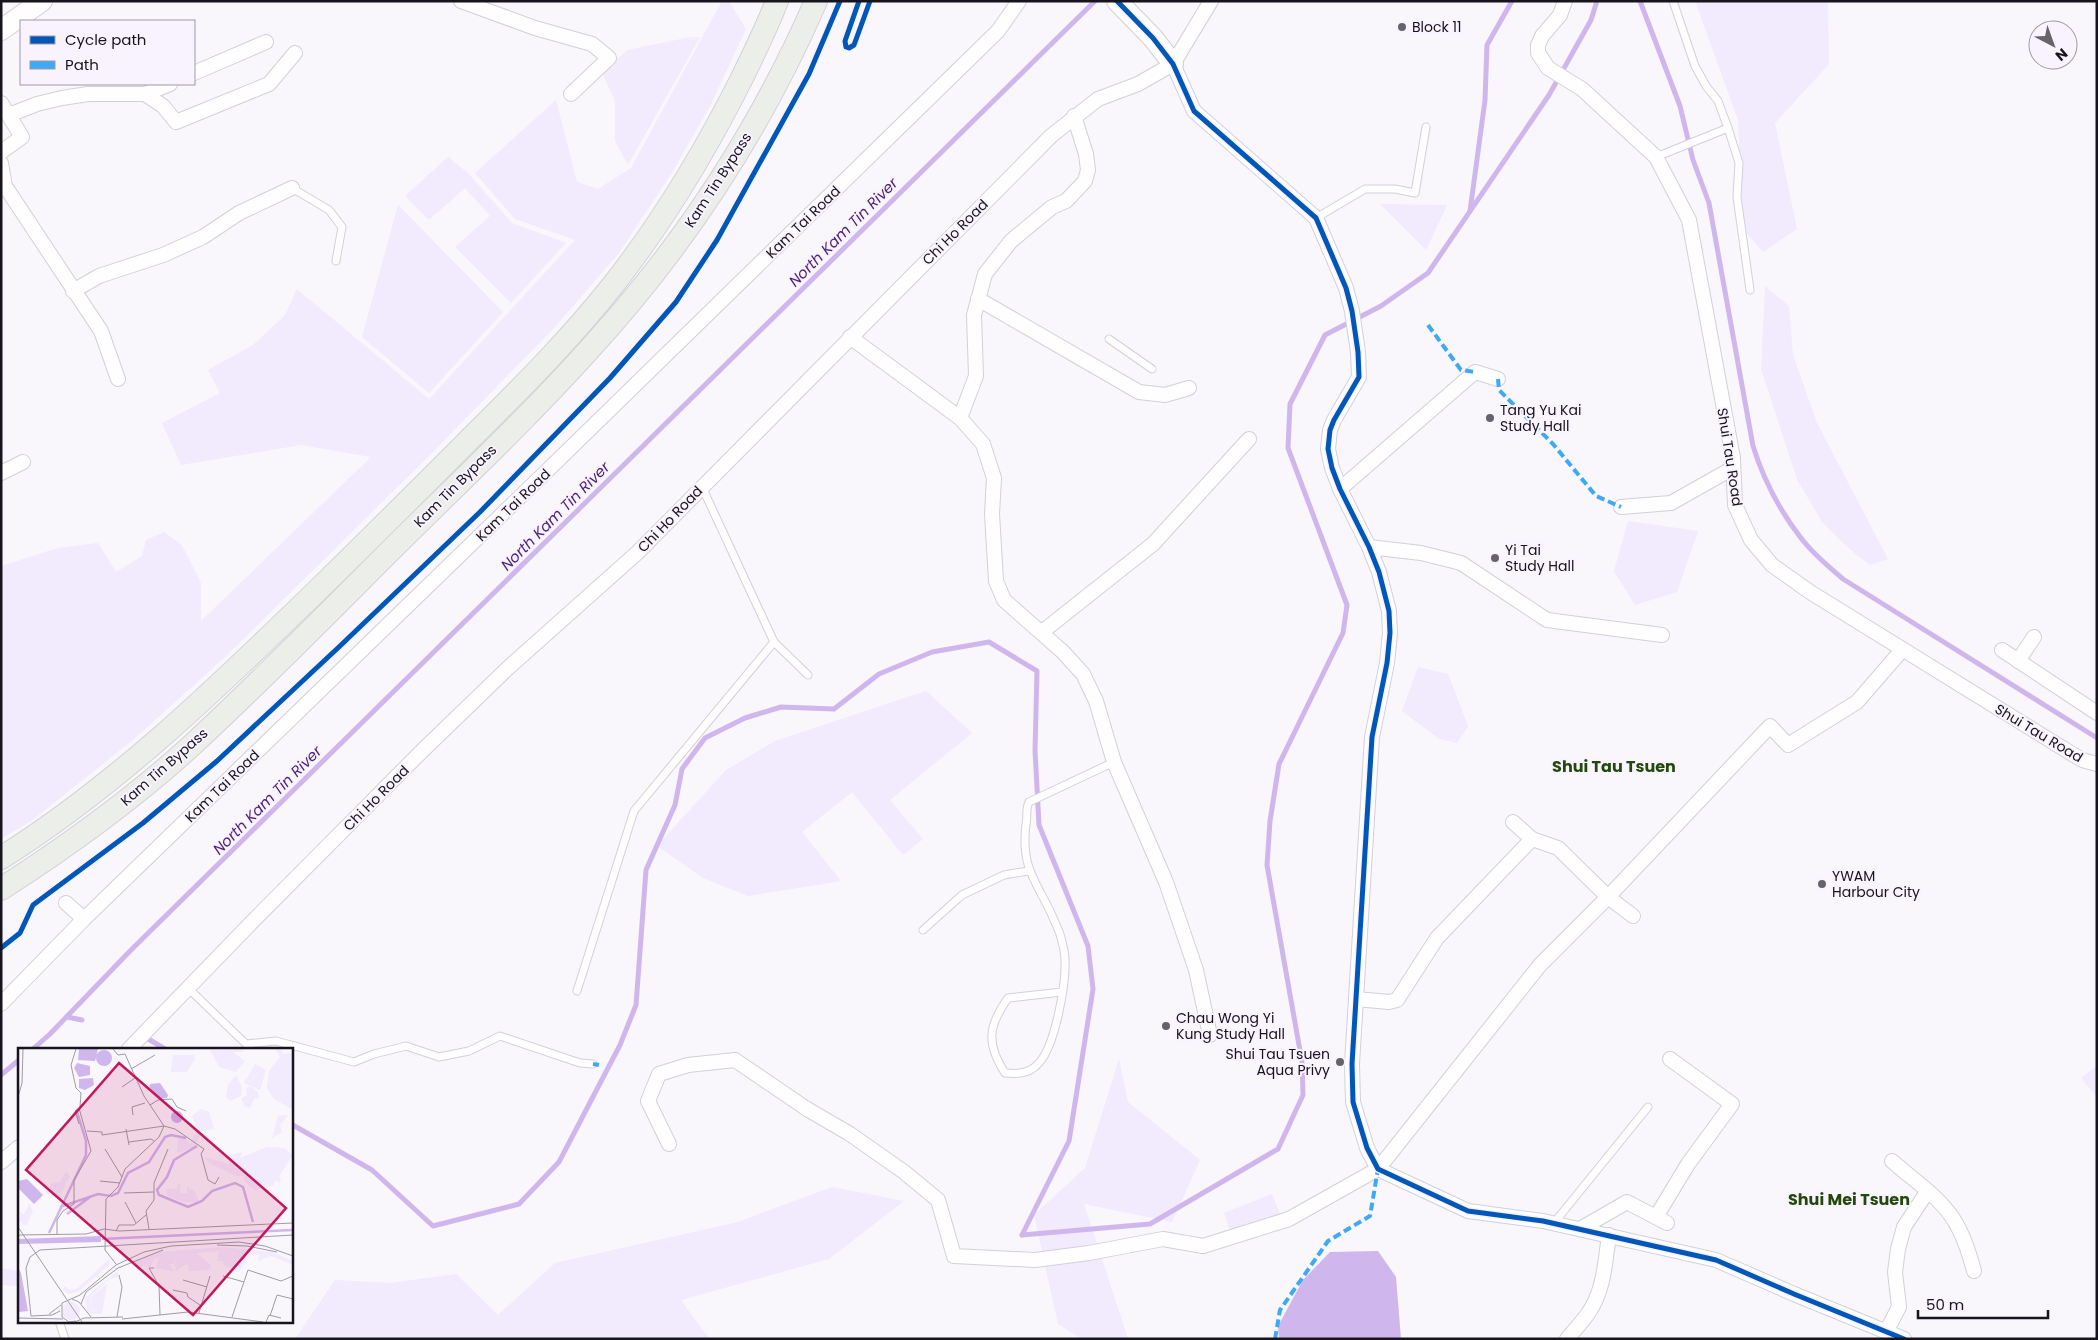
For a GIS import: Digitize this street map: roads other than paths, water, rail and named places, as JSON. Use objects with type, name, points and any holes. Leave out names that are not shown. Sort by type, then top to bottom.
[{"type":"main road","name":"Kam Tin Bypass","points":[[1,858],[45,831],[146,750],[234,670],[503,406],[565,342],[612,286],[678,195],[728,105],[769,22],[777,1]]},
{"type":"main road","name":"Kam Tin Bypass","points":[[1,890],[63,848],[125,801],[190,747],[328,613],[586,353],[637,294],[675,245],[742,146],[802,33],[816,1]]},
{"type":"street","points":[[1,30],[42,1]]},
{"type":"street","points":[[461,1],[535,28],[592,44],[609,58],[571,94]]},
{"type":"street","name":"Kam Tai Road","points":[[1,1004],[84,919],[553,466],[978,51],[998,31],[1019,1]]},
{"type":"street","points":[[1117,1],[1153,38],[1173,64],[1194,111],[1316,218],[1346,288],[1352,311],[1358,352],[1359,377],[1334,420],[1328,440],[1330,459],[1340,489],[1369,547],[1387,602],[1390,633],[1388,654],[1372,737],[1352,1064],[1354,1102],[1367,1148],[1378,1169],[1468,1211],[1554,1223],[1716,1260],[1904,1339]]},
{"type":"street","name":"Chi Ho Road","points":[[130,1048],[259,915],[430,744],[508,668],[637,553],[1051,136],[1098,99],[1138,84],[1173,64],[1211,1]]},
{"type":"street","name":"Shui Tau Road","points":[[1565,1],[1560,16],[1542,36],[1538,45],[1538,53],[1548,68],[1582,89],[1662,154],[1689,220],[1734,468],[1735,505],[1751,540],[1772,565],[1810,592],[2082,760],[2097,764]]},
{"type":"street","points":[[195,73],[266,42]]},
{"type":"street","points":[[145,94],[163,106],[176,122],[269,84],[295,53]]},
{"type":"street","points":[[9,116],[37,104],[88,94],[145,94],[168,85]]},
{"type":"street","points":[[1,103],[22,137],[1,152]]},
{"type":"street","points":[[960,418],[976,376],[974,315],[985,274],[1011,241],[1052,207],[1066,201],[1085,181],[1088,170],[1086,154],[1074,116]]},
{"type":"street","points":[[1,163],[5,186],[101,332],[118,379]]},
{"type":"street","points":[[73,291],[98,276],[163,255],[203,237],[239,213],[292,188]]},
{"type":"street","points":[[978,299],[1139,392],[1166,395],[1189,388]]},
{"type":"street","points":[[850,337],[960,418],[983,444],[994,478],[992,514],[996,580],[1004,600],[1042,632],[1083,674],[1096,701],[1114,762],[1166,882],[1196,970],[1210,1035]]},
{"type":"street","points":[[1340,489],[1475,372],[1498,379]]},
{"type":"street","points":[[1042,632],[1153,544],[1249,439]]},
{"type":"street","points":[[1,473],[23,462]]},
{"type":"street","points":[[1620,507],[1671,503],[1734,468]]},
{"type":"street","points":[[1369,547],[1420,553],[1460,564],[1547,620],[1662,635]]},
{"type":"street","points":[[2018,661],[2034,637]]},
{"type":"street","points":[[669,1144],[648,1101],[659,1074],[688,1065],[735,1060],[865,1145],[904,1172],[938,1200],[954,1256],[1035,1260],[1089,1253],[1163,1239],[1203,1246],[1289,1219],[1378,1169],[1540,965],[1608,897],[1770,726],[1788,746],[1857,702],[1902,650]]},
{"type":"street","points":[[2002,650],[2097,713]]},
{"type":"street","points":[[1513,822],[1532,839],[1558,848],[1608,897],[1633,916]]},
{"type":"street","points":[[1356,999],[1389,1002],[1397,1000],[1437,938],[1532,839]]},
{"type":"street","points":[[66,903],[84,919]]},
{"type":"street","points":[[1580,1229],[1627,1202],[1662,1220],[1688,1164],[1732,1104],[1670,1059]]},
{"type":"street","points":[[1,1162],[18,1148]]},
{"type":"street","points":[[1892,1162],[1943,1206],[1953,1218],[1974,1271]]},
{"type":"street","points":[[1886,1332],[1899,1307],[1895,1272],[1898,1249],[1904,1227],[1927,1192]]},
{"type":"street","points":[[1567,1339],[1588,1314],[1596,1299],[1604,1278],[1609,1236]]},
{"type":"lane","points":[[1672,1],[1695,66],[1706,86],[1718,101],[1739,163],[1737,197],[1750,290]]},
{"type":"lane","points":[[1316,218],[1366,189],[1415,193],[1426,127]]},
{"type":"lane","points":[[1662,154],[1728,128]]},
{"type":"lane","points":[[292,188],[329,210],[342,227],[336,261]]},
{"type":"lane","points":[[1109,339],[1152,369]]},
{"type":"lane","points":[[702,486],[774,642],[808,675]]},
{"type":"lane","points":[[577,991],[634,811],[774,642]]},
{"type":"lane","points":[[1062,992],[1008,998],[1002,1005],[995,1021],[991,1041],[995,1058],[1005,1073],[1020,1074],[1037,1065],[1049,1046],[1058,1016],[1062,992],[1065,960],[1061,934],[1028,870],[1024,843],[1027,818],[1026,809],[1029,802],[1114,762]]},
{"type":"lane","points":[[923,930],[962,895],[1004,875],[1028,870]]},
{"type":"lane","points":[[189,989],[246,1044],[276,1041],[354,1062],[374,1054],[406,1046],[439,1057],[469,1051],[500,1036],[580,1063],[593,1064]]},
{"type":"lane","points":[[1554,1223],[1648,1107]]},
{"type":"lane","points":[[59,1322],[65,1339]]},
{"type":"waterway","name":"North Kam Tin River","points":[[34,1048],[130,951],[1095,1]]},
{"type":"waterway","points":[[1470,211],[1485,100],[1487,45],[1512,1]]},
{"type":"waterway","points":[[1022,1235],[1150,1224],[1278,1149],[1303,1095],[1302,1062],[1267,865],[1270,821],[1279,764],[1343,633],[1347,605],[1288,448],[1290,404],[1325,335],[1381,306],[1428,273],[1549,95],[1591,20],[1597,1]]},
{"type":"waterway","points":[[1640,1],[1680,106],[1693,160],[1709,203],[1753,446],[1767,482],[1786,517],[1801,538],[1821,560],[1843,579],[2097,738]]},
{"type":"waterway","points":[[292,1125],[372,1170],[433,1226],[519,1204],[559,1162],[620,1045],[636,1005],[646,870],[675,805],[682,769],[705,738],[745,718],[781,707],[834,709],[879,674],[932,652],[989,642],[1037,671],[1035,750],[1039,825],[1088,946],[1093,989],[1069,1141],[1022,1235]]},
{"type":"waterway","points":[[67,1017],[82,1020]]},
{"type":"waterway","points":[[145,1037],[163,1048]]},
{"type":"waterway","name":"North Kam Tin River","points":[[1,1075],[18,1061]]},
{"type":"place","name":"Block 11","points":[[1402,27]]},
{"type":"place","name":"Tang Yu Kai Study Hall","points":[[1490,418]]},
{"type":"place","name":"Yi Tai Study Hall","points":[[1495,558]]},
{"type":"place","name":"YWAM Harbour City","points":[[1822,884]]},
{"type":"place","name":"Chau Wong Yi Kung Study Hall","points":[[1166,1026]]},
{"type":"place","name":"Shui Tau Tsuen Aqua Privy","points":[[1340,1062]]},
{"type":"district","name":"Shui Tau Tsuen","points":[[1614,766]]},
{"type":"district","name":"Shui Mei Tsuen","points":[[1849,1199]]}]
